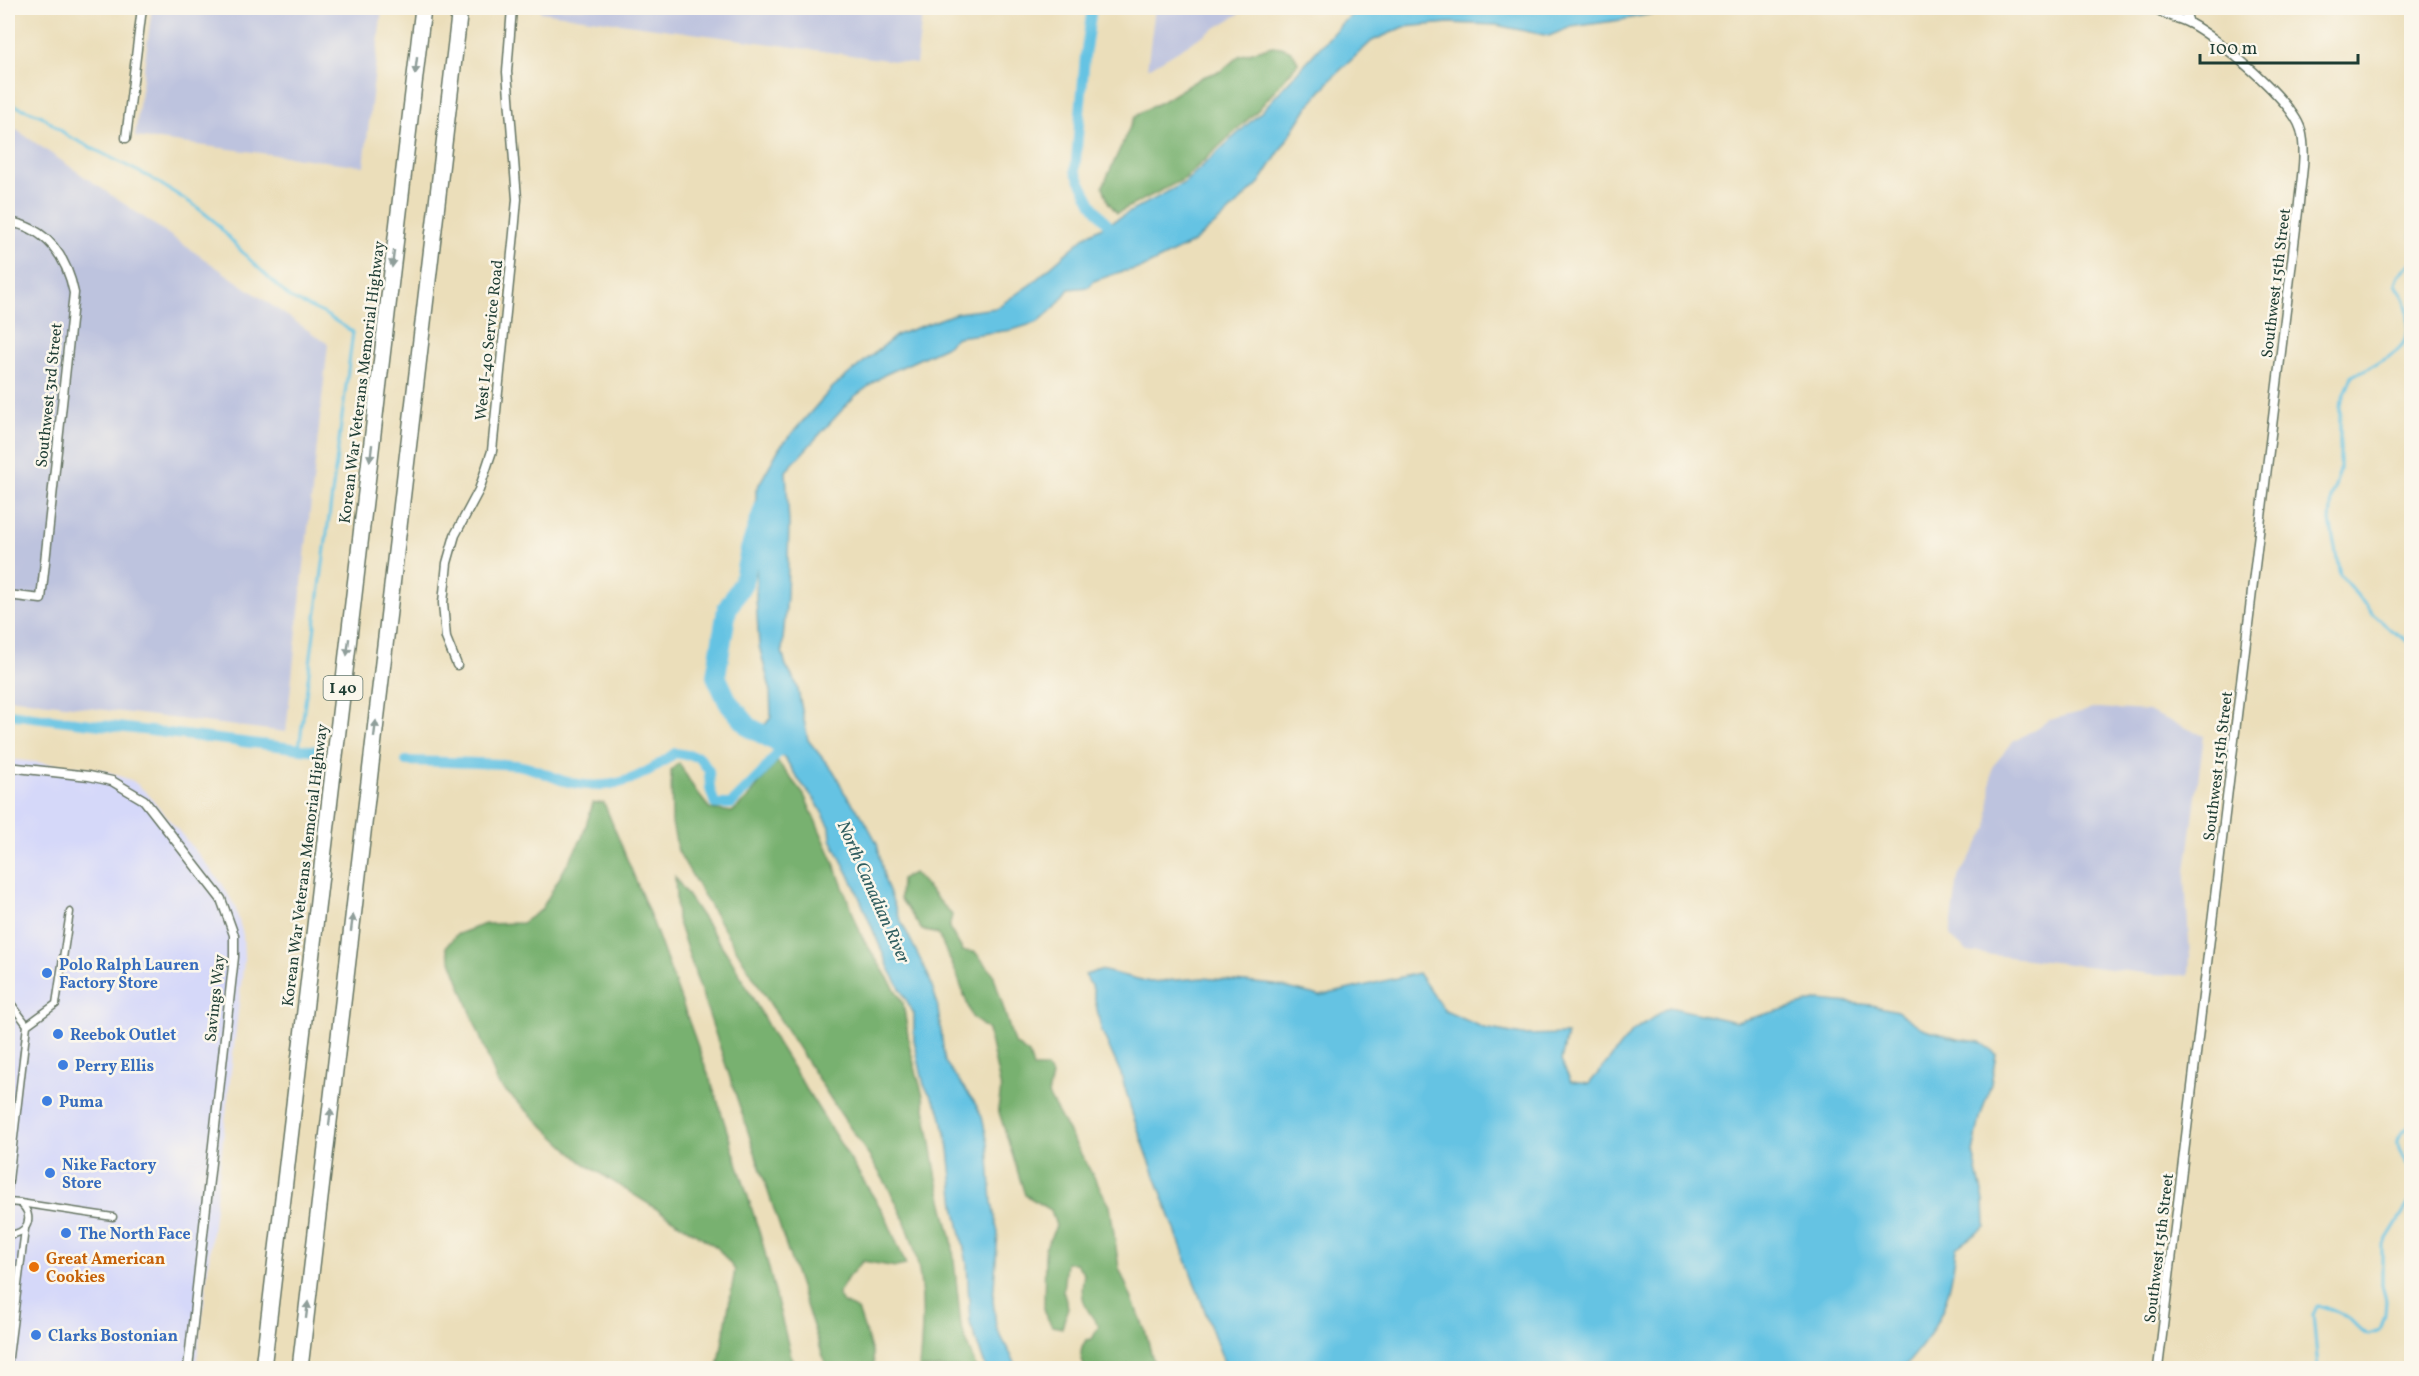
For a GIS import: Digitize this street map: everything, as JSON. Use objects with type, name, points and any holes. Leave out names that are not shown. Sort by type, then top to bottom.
[{"type":"highway","name":"Korean War Veterans Memorial Highway","points":[[263,1368],[423,8]]},
{"type":"highway","name":"I 40","points":[[300,1368],[460,8]]},
{"type":"street","points":[[126,138],[142,8]]},
{"type":"street","name":"West I-40 Service Road","points":[[457,665],[446,638],[442,603],[447,563],[455,535],[466,510],[479,490],[492,451],[517,199],[507,72],[513,8]]},
{"type":"street","name":"Southwest 15th Street","points":[[2158,1368],[2303,166],[2301,129],[2295,118],[2252,68],[2189,23],[2172,18],[2159,8]]},
{"type":"street","points":[[2184,8],[2189,23]]},
{"type":"street","name":"Southwest 3rd Street","points":[[8,595],[41,599],[74,293],[69,270],[51,243],[40,235],[10,223]]},
{"type":"street","name":"Savings Way","points":[[8,767],[89,776],[112,781],[133,793],[155,813],[208,880],[221,898],[229,917],[234,935],[234,957],[188,1368]]},
{"type":"street","points":[[27,1025],[56,1004],[70,912]]},
{"type":"street","points":[[8,1002],[27,1025],[8,1189]]},
{"type":"street","points":[[8,1202],[113,1216]]},
{"type":"street","points":[[8,1365],[25,1229],[29,1217],[28,1211],[20,1203]]},
{"type":"street","points":[[8,1234],[17,1234],[25,1229]]},
{"type":"shaded area","points":[[152,8],[382,8],[364,166],[135,137]]},
{"type":"shaded area","points":[[541,8],[923,8],[916,64],[540,12]]},
{"type":"shaded area","points":[[1155,8],[1249,8],[1147,69]]},
{"type":"shaded area","points":[[8,124],[328,344],[286,732],[8,698]]},
{"type":"shaded area","points":[[2097,708],[2148,711],[2204,736],[2185,879],[2190,956],[2189,976],[2152,974],[1968,952],[1950,936],[1958,877],[1988,828],[1992,767],[2013,742],[2049,720]]},
{"type":"shaded area","points":[[8,759],[103,770],[133,781],[147,793],[203,860],[223,885],[235,907],[243,935],[244,961],[196,1368],[8,1368]]},
{"type":"green space","points":[[1272,46],[1288,50],[1298,63],[1258,110],[1184,179],[1117,213],[1108,202],[1103,186],[1134,118],[1202,77],[1221,71],[1239,56]]},
{"type":"green space","points":[[777,761],[804,795],[832,858],[862,937],[903,1002],[910,1049],[923,1096],[937,1179],[952,1241],[961,1326],[976,1368],[919,1368],[922,1295],[915,1251],[900,1209],[878,1170],[714,913],[678,851],[672,823],[671,770],[679,763],[695,790],[710,809],[732,812],[748,798]]},
{"type":"green space","points":[[593,803],[604,803],[652,920],[717,1099],[762,1241],[794,1368],[718,1368],[735,1270],[717,1247],[582,1162],[498,1084],[446,947],[456,935],[485,924],[522,923],[541,910],[582,838]]},
{"type":"green space","points":[[914,873],[952,915],[949,928],[963,951],[975,952],[993,973],[1014,1043],[1029,1054],[1033,1068],[1046,1068],[1052,1076],[1048,1095],[1110,1206],[1119,1268],[1145,1330],[1155,1368],[1085,1368],[1081,1357],[1082,1347],[1086,1340],[1092,1339],[1099,1326],[1084,1302],[1082,1290],[1084,1274],[1076,1263],[1066,1263],[1063,1291],[1068,1307],[1062,1328],[1052,1326],[1044,1312],[1045,1249],[1056,1226],[1051,1210],[1025,1195],[998,1109],[1001,1089],[988,1030],[972,1017],[957,975],[938,934],[922,930],[900,898],[901,879]]},
{"type":"green space","points":[[675,877],[734,964],[778,1044],[885,1215],[906,1265],[896,1267],[863,1261],[848,1277],[838,1294],[843,1303],[858,1310],[873,1355],[874,1368],[827,1368],[677,919]]},
{"type":"water","points":[[1361,8],[1682,8],[1571,27],[1549,36],[1496,25],[1449,23],[1404,27],[1372,41],[1335,75],[1309,105],[1260,182],[1225,216],[1192,243],[1142,268],[1120,272],[1094,281],[1089,287],[1069,289],[1055,307],[1038,322],[1012,330],[957,337],[945,347],[884,375],[854,397],[786,471],[789,524],[787,596],[782,651],[786,666],[797,685],[808,740],[836,775],[844,792],[864,819],[877,843],[885,881],[898,915],[929,977],[937,1002],[945,1062],[975,1103],[982,1117],[988,1143],[992,1203],[998,1233],[993,1300],[996,1327],[1018,1368],[986,1368],[970,1323],[967,1263],[955,1206],[949,1149],[940,1110],[924,1085],[914,1040],[914,1014],[889,968],[855,887],[831,839],[830,827],[815,800],[785,758],[755,738],[771,717],[770,688],[759,646],[756,598],[756,490],[780,447],[833,387],[897,335],[957,313],[996,308],[1031,284],[1087,235],[1184,183],[1262,111],[1342,23]]},
{"type":"water","points":[[1100,970],[1150,982],[1203,978],[1275,985],[1320,996],[1418,973],[1445,1011],[1484,1028],[1523,1035],[1567,1034],[1561,1061],[1571,1082],[1589,1084],[1633,1031],[1669,1007],[1736,1022],[1819,1000],[1871,1005],[1897,1011],[1922,1028],[1957,1039],[1980,1042],[1996,1054],[1991,1084],[1980,1118],[1973,1153],[1984,1201],[1985,1227],[1956,1248],[1954,1267],[1941,1313],[1926,1340],[1903,1368],[1226,1368],[1133,1116],[1121,1074],[1101,1029],[1093,989],[1085,975]]},
{"type":"waterway","points":[[1092,8],[1085,56],[1075,171],[1092,204],[1115,234]]},
{"type":"waterway","points":[[8,103],[42,116],[68,136],[151,178],[194,205],[213,220],[245,255],[290,298],[323,313],[353,332],[299,749]]},
{"type":"waterway","points":[[2412,219],[2412,237]]},
{"type":"waterway","points":[[2412,262],[2399,275],[2396,283],[2405,300],[2408,317],[2408,331],[2404,341],[2389,357],[2352,376],[2340,407],[2340,470],[2332,495],[2330,521],[2340,575],[2373,614],[2412,644]]},
{"type":"waterway","name":"North Canadian River","points":[[764,508],[750,550],[743,583],[727,609],[716,676],[728,702],[749,727],[781,744]]},
{"type":"waterway","points":[[8,714],[318,751]]},
{"type":"waterway","points":[[406,761],[516,765],[564,781],[610,785],[636,777],[675,753],[699,757],[709,771],[710,789],[715,804],[731,804],[761,774],[784,745]]},
{"type":"waterway","points":[[2412,1125],[2400,1135],[2398,1140],[2400,1151],[2412,1169]]},
{"type":"waterway","points":[[2318,1368],[2313,1314],[2317,1305],[2346,1317],[2368,1335],[2380,1331],[2386,1300],[2382,1285],[2382,1247],[2412,1198]]},
{"type":"place","name":"Polo Ralph Lauren Factory Store","points":[[47,973]]},
{"type":"place","name":"Reebok Outlet","points":[[58,1034]]},
{"type":"place","name":"Perry Ellis","points":[[63,1065]]},
{"type":"place","name":"Puma","points":[[47,1101]]},
{"type":"place","name":"Nike Factory Store","points":[[50,1173]]},
{"type":"place","name":"The North Face","points":[[66,1233]]},
{"type":"place","name":"Great American Cookies","points":[[34,1267]]},
{"type":"place","name":"Clarks Bostonian","points":[[36,1335]]}]
